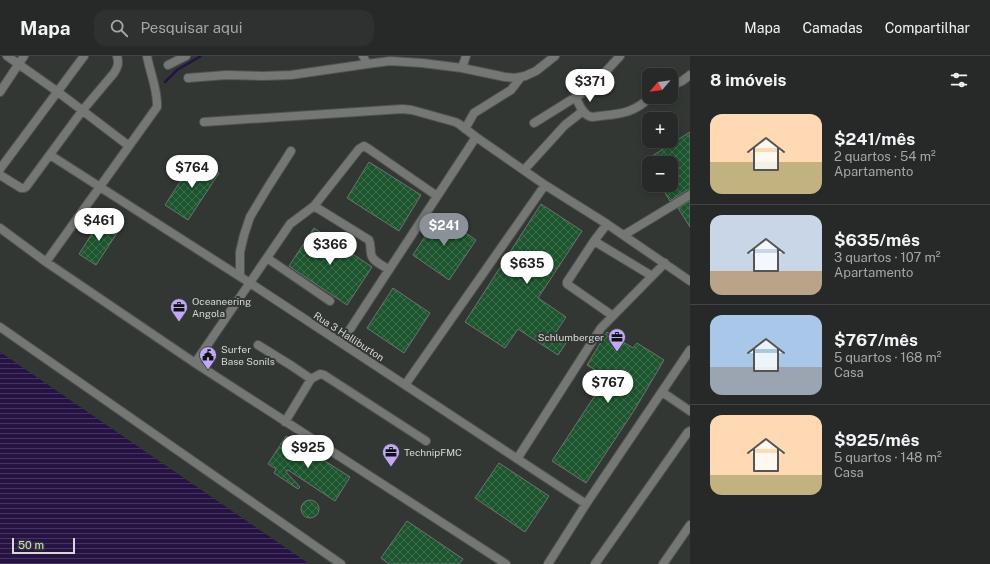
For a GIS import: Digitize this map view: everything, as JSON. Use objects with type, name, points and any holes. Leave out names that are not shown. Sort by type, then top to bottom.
[{"type":"street","points":[[7,56],[58,92],[129,146]]},
{"type":"street","points":[[0,92],[24,56]]},
{"type":"street","points":[[0,169],[84,56]]},
{"type":"street","points":[[0,175],[21,188],[26,187],[82,111],[118,66],[118,56]]},
{"type":"street","points":[[46,262],[157,107],[156,88],[149,69],[147,56]]},
{"type":"street","points":[[168,65],[186,56]]},
{"type":"street","points":[[462,68],[466,56]]},
{"type":"street","points":[[188,78],[226,75],[290,75],[365,60],[390,62],[407,59],[422,63],[462,68],[515,78],[522,77],[536,71],[555,56]]},
{"type":"street","points":[[534,123],[577,97],[597,81],[620,56]]},
{"type":"street","points":[[678,83],[690,75]]},
{"type":"street","points":[[465,130],[474,113],[511,90],[522,77]]},
{"type":"street","points":[[577,97],[583,111],[589,117],[629,112],[642,104]]},
{"type":"street","points":[[204,122],[402,109],[412,110],[455,122],[545,185],[607,224],[690,281]]},
{"type":"street","points":[[524,170],[565,125],[583,111]]},
{"type":"street","points":[[341,343],[476,137]]},
{"type":"street","points":[[195,362],[290,224],[314,206],[359,149],[364,146],[369,148],[437,196]]},
{"type":"street","points":[[240,276],[240,252],[250,217],[291,151]]},
{"type":"street","name":"Rua 3 Halliburton","points":[[50,155],[240,276],[586,504]]},
{"type":"street","points":[[405,385],[545,185]]},
{"type":"street","points":[[624,236],[690,195]]},
{"type":"street","points":[[314,206],[369,240],[371,243],[372,258],[389,270]]},
{"type":"street","points":[[607,224],[594,241],[567,284],[613,316]]},
{"type":"street","points":[[0,228],[46,262],[285,422],[506,564]]},
{"type":"street","points":[[594,241],[652,276]]},
{"type":"street","points":[[267,258],[330,301]]},
{"type":"street","points":[[517,459],[601,328],[665,263]]},
{"type":"street","points":[[0,327],[341,564]]},
{"type":"street","points":[[258,345],[311,379]]},
{"type":"street","points":[[548,564],[586,504],[690,350]]},
{"type":"street","points":[[285,422],[311,379],[320,374],[324,375],[426,441]]},
{"type":"street","points":[[662,392],[690,411]]},
{"type":"street","points":[[595,564],[690,431]]},
{"type":"street","points":[[663,564],[690,525]]},
{"type":"shaded area","points":[[0,352],[308,563],[309,564],[0,564]]},
{"type":"building","points":[[690,132],[690,190],[687,190],[670,201],[664,192],[678,192],[678,156],[652,156],[665,148],[678,148],[678,140]]},
{"type":"building","points":[[196,157],[219,173],[188,220],[165,205]]},
{"type":"building","points":[[369,162],[421,195],[399,231],[347,198]]},
{"type":"building","points":[[690,201],[690,227],[678,208]]},
{"type":"building","points":[[541,204],[582,231],[538,298],[566,317],[554,335],[566,343],[558,355],[518,329],[505,348],[465,322]]},
{"type":"building","points":[[439,215],[476,240],[449,280],[413,255]]},
{"type":"building","points":[[102,218],[119,230],[96,265],[79,254]]},
{"type":"building","points":[[314,228],[372,267],[347,305],[289,266]]},
{"type":"building","points":[[393,288],[430,313],[404,353],[367,328]]},
{"type":"building","points":[[607,332],[633,348],[637,343],[664,360],[635,409],[586,483],[552,461],[607,377],[587,365]]},
{"type":"building","points":[[286,436],[350,477],[335,501],[288,470],[286,472],[300,487],[298,489],[274,473],[276,469],[268,464]]},
{"type":"building","points":[[499,463],[549,496],[525,532],[475,498]]},
{"type":"building","points":[[310,500],[316,503],[319,509],[316,515],[310,518],[304,515],[301,509],[304,503]]},
{"type":"building","points":[[407,521],[463,559],[459,564],[389,564],[381,558]]},
{"type":"waterway","points":[[165,82],[177,70],[201,56]]},
{"type":"place","name":"Oceaneering Angola","points":[[179,322]]},
{"type":"place","name":"Schlumberger","points":[[617,352]]},
{"type":"place","name":"Surfer Base Sonils","points":[[208,370]]},
{"type":"place","name":"TechnipFMC","points":[[391,467]]}]
